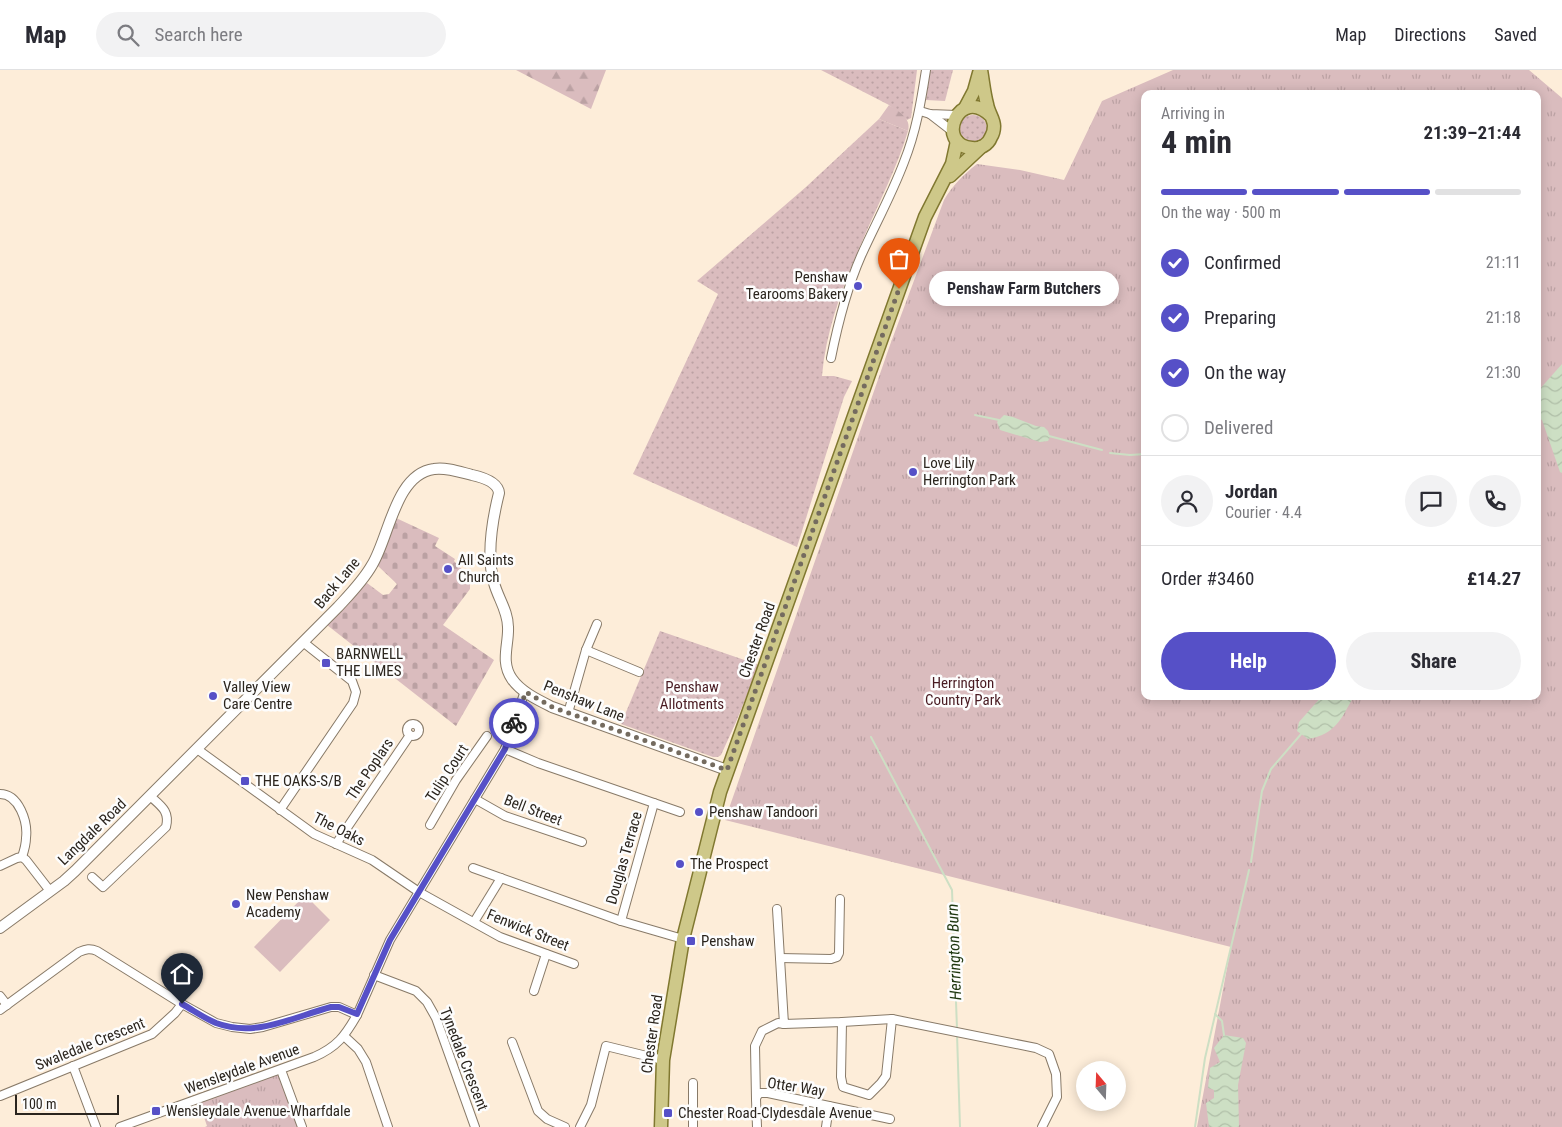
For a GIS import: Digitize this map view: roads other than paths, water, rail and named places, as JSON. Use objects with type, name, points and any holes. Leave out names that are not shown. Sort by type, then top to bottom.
[{"type":"main road","points":[[980,70],[985,99],[994,125],[993,135],[981,147],[966,148],[955,136],[953,123],[974,91],[980,70]]},
{"type":"main road","points":[[961,112],[977,107],[985,110],[991,116]]},
{"type":"main road","name":"Chester Road","points":[[661,1127],[663,1060],[683,939],[720,792],[925,217],[945,180],[954,157],[955,136]]},
{"type":"main road","name":"Chester Road","points":[[945,180],[981,147]]},
{"type":"street","points":[[831,358],[845,299],[861,257],[905,161],[920,111],[926,70]]},
{"type":"street","points":[[920,111],[930,114],[961,112]]},
{"type":"street","points":[[930,114],[955,136]]},
{"type":"street","name":"Back Lane","points":[[197,749],[338,607],[373,565],[398,500],[419,474],[435,468],[476,476],[494,484]]},
{"type":"street","name":"Penshaw Lane","points":[[494,484],[499,488],[499,493],[492,527],[490,558],[494,583],[508,626],[505,661],[512,679],[526,692],[552,707],[727,770]]},
{"type":"street","points":[[568,713],[586,650],[597,624]]},
{"type":"street","points":[[280,810],[353,703],[356,692],[352,681],[303,642]]},
{"type":"street","points":[[586,650],[638,672]]},
{"type":"street","name":"Wensleydale Avenue","points":[[120,1127],[281,1070],[327,1051],[344,1036],[357,1014],[390,940],[505,749],[526,692]]},
{"type":"street","name":"The Poplars","points":[[336,844],[410,735]]},
{"type":"street","name":"Tulip Court","points":[[430,825],[456,780],[487,736]]},
{"type":"street","name":"Langdale Road","points":[[0,928],[75,871],[197,749]]},
{"type":"street","name":"The Oaks","points":[[197,749],[314,834],[372,860],[419,892]]},
{"type":"street","points":[[505,749],[538,763],[680,812]]},
{"type":"street","points":[[0,794],[11,797],[15,801],[26,824],[26,837],[22,857]]},
{"type":"street","points":[[92,876],[103,887],[166,827],[168,818],[164,809],[150,796]]},
{"type":"street","name":"Bell Street","points":[[477,796],[504,816],[582,842]]},
{"type":"street","name":"Douglas Terrace","points":[[621,921],[654,803]]},
{"type":"street","points":[[1,863],[22,857]]},
{"type":"street","points":[[22,857],[50,891]]},
{"type":"street","points":[[474,868],[621,921],[683,939]]},
{"type":"street","points":[[474,922],[501,878]]},
{"type":"street","name":"Fenwick Street","points":[[419,892],[500,937],[574,964]]},
{"type":"street","points":[[780,958],[831,959],[837,957],[839,952],[840,898]]},
{"type":"street","points":[[777,909],[784,1024]]},
{"type":"street","points":[[0,996],[3,1008],[79,952],[92,949],[97,950],[182,1004],[216,1022],[232,1027],[250,1029],[276,1024],[331,1007],[339,1007],[357,1014]]},
{"type":"street","points":[[534,991],[546,954]]},
{"type":"street","name":"Tynedale Crescent","points":[[374,976],[416,991],[427,1002],[436,1018],[474,1127]]},
{"type":"street","name":"Swaledale Crescent","points":[[0,1096],[152,1034],[182,1004]]},
{"type":"street","points":[[842,1022],[842,1077],[844,1087],[869,1095],[886,1076],[892,1019]]},
{"type":"street","points":[[757,1127],[755,1046],[762,1031],[778,1023],[892,1019],[1036,1048],[1049,1054],[1056,1074],[1057,1097],[1042,1127]]},
{"type":"street","points":[[344,1036],[358,1049],[366,1062],[388,1127]]},
{"type":"street","points":[[512,1042],[538,1111],[547,1119],[565,1127]]},
{"type":"street","points":[[580,1127],[591,1105],[606,1046],[663,1060]]},
{"type":"street","points":[[73,1066],[96,1127]]},
{"type":"street","points":[[281,1070],[302,1127]]},
{"type":"street","points":[[693,1083],[693,1127]]},
{"type":"street","name":"Otter Way","points":[[756,1097],[760,1093],[768,1093],[890,1119]]},
{"type":"street","points":[[826,1127],[829,1106]]},
{"type":"water","points":[[1562,364],[1562,473],[1541,420],[1541,388]]},
{"type":"water","points":[[1004,415],[1044,427],[1050,437],[1048,441],[1040,442],[1000,430],[997,422]]},
{"type":"water","points":[[1318,700],[1352,700],[1337,724],[1317,737],[1308,739],[1297,731],[1299,722]]},
{"type":"water","points":[[1224,1035],[1243,1038],[1246,1043],[1238,1085],[1239,1127],[1209,1127],[1206,1103],[1214,1098],[1214,1090],[1208,1088],[1210,1068],[1220,1062],[1214,1048]]},
{"type":"waterway","points":[[975,415],[999,420]]},
{"type":"waterway","points":[[1049,436],[1102,450]]},
{"type":"waterway","points":[[1110,453],[1141,454]]},
{"type":"waterway","name":"Herrington Burn","points":[[1251,862],[1262,791],[1271,769],[1302,733]]},
{"type":"waterway","name":"Herrington Burn","points":[[871,737],[952,890],[957,1029]]},
{"type":"waterway","name":"Herrington Burn","points":[[1195,1127],[1205,1058],[1249,870]]},
{"type":"waterway","points":[[1215,1014],[1222,1021],[1224,1035]]},
{"type":"waterway","name":"Herrington Burn","points":[[957,1034],[960,1127]]},
{"type":"place","name":"Penshaw Tearooms Bakery","points":[[858,286]]},
{"type":"place","name":"Penshaw Farm Butchers","points":[[899,289]]},
{"type":"place","name":"Love Lily Herrington Park","points":[[913,472]]},
{"type":"place","name":"All Saints Church","points":[[448,569]]},
{"type":"place","name":"BARNWELL THE LIMES","points":[[326,663]]},
{"type":"place","name":"Valley View Care Centre","points":[[213,696]]},
{"type":"place","name":"THE OAKS-S/B","points":[[245,781]]},
{"type":"place","name":"Penshaw Tandoori","points":[[699,812]]},
{"type":"place","name":"The Prospect","points":[[680,864]]},
{"type":"place","name":"New Penshaw Academy","points":[[236,904]]},
{"type":"place","name":"Penshaw","points":[[691,941]]},
{"type":"place","name":"Wensleydale Avenue-Wharfdale","points":[[156,1111]]},
{"type":"place","name":"Chester Road-Clydesdale Avenue","points":[[668,1113]]},
{"type":"park label","name":"Herrington Country Park","points":[[963,692]]},
{"type":"park label","name":"Penshaw Allotments","points":[[692,696]]}]
